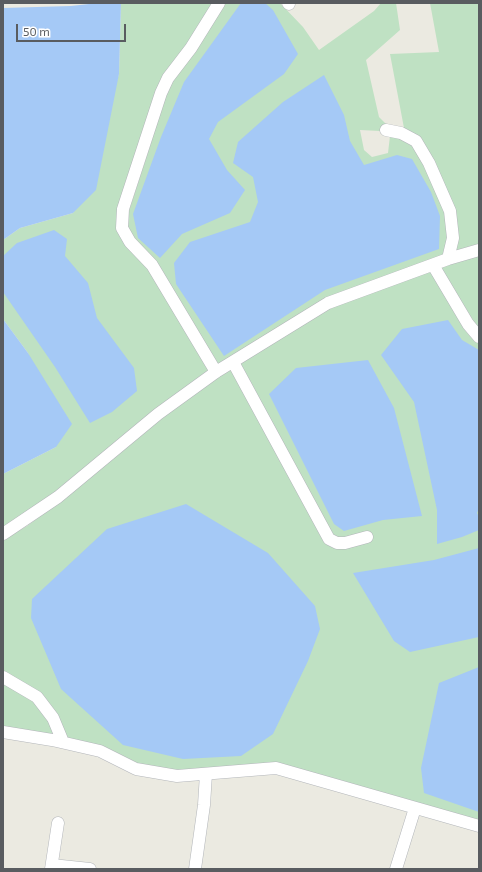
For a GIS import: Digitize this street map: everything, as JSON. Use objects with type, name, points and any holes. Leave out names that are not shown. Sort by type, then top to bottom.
[{"type":"street","points":[[216,372],[152,265],[130,242],[122,228],[123,209],[161,93],[168,78],[192,48],[220,3]]},
{"type":"street","points":[[386,130],[401,133],[416,141],[429,163],[450,211],[453,238],[448,259]]},
{"type":"street","points":[[3,534],[58,497],[158,414],[216,372],[328,303],[448,259],[479,250]]},
{"type":"street","points":[[433,265],[468,324],[479,337]]},
{"type":"street","points":[[233,362],[329,539],[337,543],[345,543],[367,537]]},
{"type":"street","points":[[3,677],[37,697],[53,718],[63,742]]},
{"type":"street","points":[[3,732],[63,742],[100,751],[136,769],[177,776],[276,768],[479,826]]},
{"type":"street","points":[[195,869],[204,805],[206,774]]},
{"type":"street","points":[[396,869],[415,808]]},
{"type":"street","points":[[58,823],[52,867],[90,869]]},
{"type":"green space","points":[[121,3],[213,3],[188,44],[118,207],[149,269],[210,371],[55,493],[3,528],[3,474],[56,447],[28,353],[3,319],[3,240],[20,228],[73,213],[119,74]]},
{"type":"green space","points":[[225,3],[280,3],[303,27],[319,50],[374,11],[381,3],[396,3],[400,30],[366,60],[379,117],[387,125],[404,128],[390,54],[439,52],[430,3],[479,3],[479,245],[326,298],[218,365],[156,261],[134,239],[127,227],[129,211],[167,93],[173,80],[195,51]],"holes":[[[360,130],[380,131],[390,136],[388,153],[372,157],[364,150]]]},
{"type":"green space","points":[[479,255],[479,330],[440,267]]},
{"type":"green space","points":[[430,271],[464,329],[475,342],[479,342],[479,820],[276,762],[177,771],[137,764],[3,727],[3,540],[27,526],[62,500],[161,418],[217,378],[330,308]]},
{"type":"water","points":[[98,3],[121,3],[119,74],[96,190],[73,213],[20,228],[3,240],[3,8],[71,6]]},
{"type":"water","points":[[241,3],[265,3],[273,10],[298,54],[284,74],[218,122],[209,139],[227,170],[245,190],[230,213],[182,234],[160,258],[138,238],[133,214],[161,137],[184,82]]},
{"type":"water","points":[[324,75],[344,115],[350,141],[364,165],[397,155],[412,159],[431,192],[440,216],[439,249],[325,290],[224,356],[176,284],[174,263],[190,242],[250,222],[258,202],[253,177],[233,163],[238,142],[283,102]]},
{"type":"water","points":[[54,230],[67,239],[65,256],[88,283],[97,318],[134,368],[137,391],[112,412],[90,423],[55,367],[3,292],[3,256],[17,243]]},
{"type":"water","points":[[3,319],[28,353],[72,424],[56,447],[3,474]]},
{"type":"water","points":[[448,320],[462,340],[479,350],[479,508],[477,513],[479,517],[479,530],[462,537],[437,544],[437,510],[414,402],[381,355],[402,329]]},
{"type":"water","points":[[368,360],[394,408],[422,516],[383,520],[344,531],[334,524],[269,394],[296,368]]},
{"type":"water","points":[[186,504],[268,553],[315,606],[320,629],[308,661],[273,734],[241,756],[183,759],[123,745],[61,689],[31,618],[32,599],[107,529]]},
{"type":"water","points":[[479,548],[479,637],[410,652],[394,641],[353,573],[434,560]]},
{"type":"water","points":[[479,667],[479,812],[424,793],[421,768],[439,683]]}]
